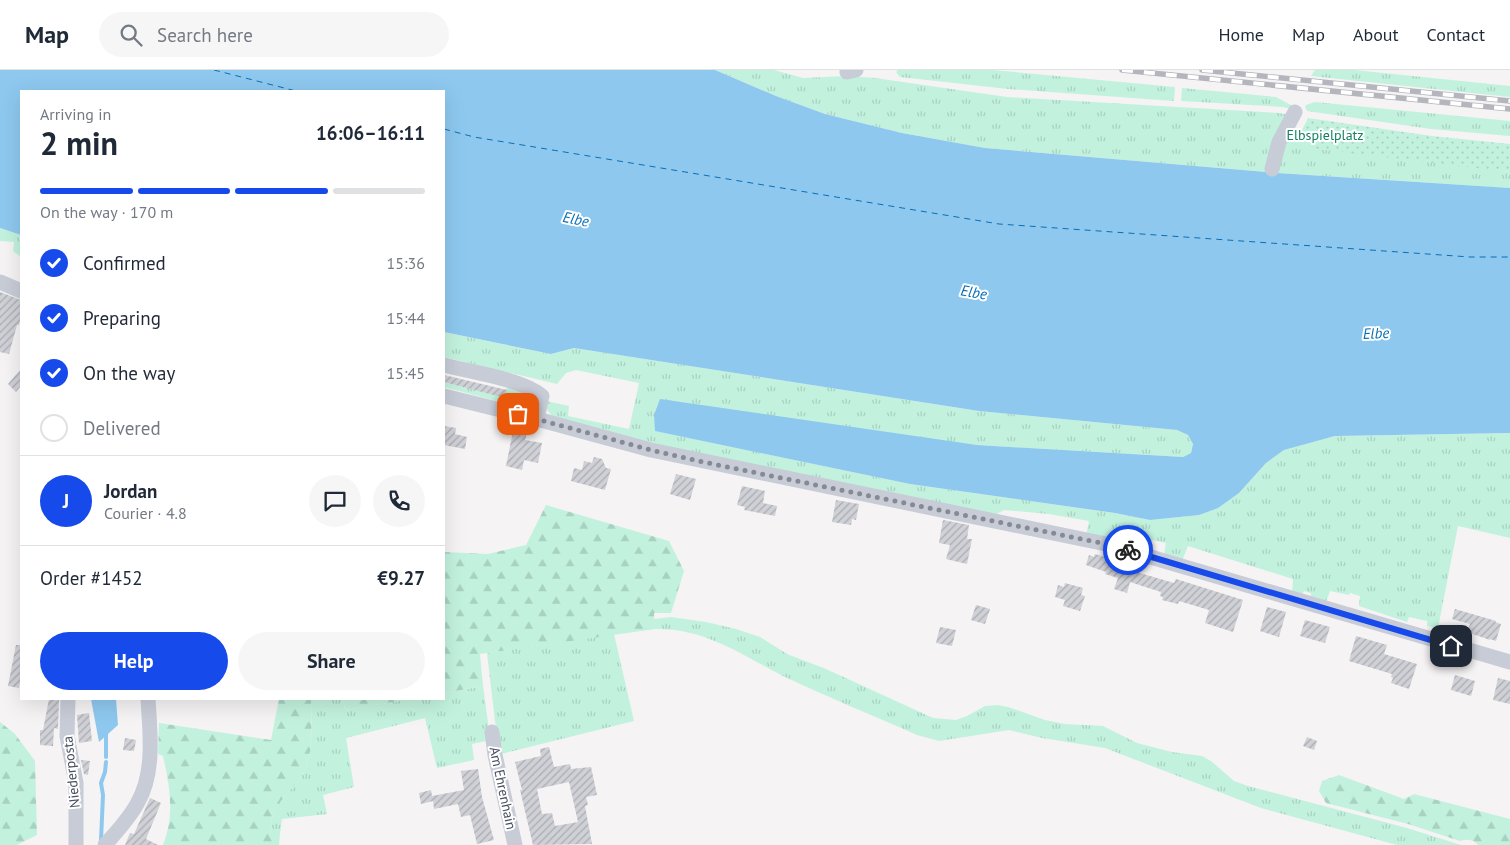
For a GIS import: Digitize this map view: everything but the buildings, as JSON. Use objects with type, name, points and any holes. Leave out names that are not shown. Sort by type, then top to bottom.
[{"type":"street","points":[[1272,169],[1279,142],[1295,112]]},
{"type":"street","points":[[0,282],[20,291]]},
{"type":"street","points":[[445,365],[518,384],[537,391],[542,396],[537,419]]},
{"type":"street","points":[[445,396],[694,460],[1106,544],[1510,662]]},
{"type":"street","name":"Niederposta","points":[[68,700],[67,736],[76,783],[76,845]]},
{"type":"street","points":[[105,845],[139,802],[148,775],[150,748],[148,700]]},
{"type":"street","name":"Am Ehrenhain","points":[[492,732],[494,755],[515,845]]},
{"type":"green space","points":[[715,70],[774,70],[803,78],[848,76],[875,78],[1007,97],[1290,115],[1267,172],[985,148],[902,133],[825,114]]},
{"type":"green space","points":[[898,70],[993,70],[1175,87],[1174,101],[1008,89],[900,77],[896,72]]},
{"type":"green space","points":[[1315,70],[1354,70],[1510,86],[1510,97],[1311,76]]},
{"type":"green space","points":[[1182,88],[1276,97],[1293,106],[1292,109],[1181,101]]},
{"type":"green space","points":[[1315,102],[1510,121],[1510,136],[1431,129],[1307,111],[1306,105]]},
{"type":"green space","name":"Elbspielplatz","points":[[1308,118],[1432,136],[1510,144],[1510,172],[1317,149],[1306,141],[1302,130]]},
{"type":"green space","points":[[1291,129],[1302,130],[1306,141],[1510,172],[1510,188],[1277,173],[1284,143]]},
{"type":"green space","points":[[0,228],[20,235],[20,256],[13,251],[14,242],[0,241]]},
{"type":"green space","points":[[445,332],[551,354],[574,348],[979,411],[1177,430],[1188,435],[1193,444],[1191,453],[1183,457],[977,445],[654,415],[656,431],[910,484],[1115,513],[1150,520],[1199,515],[1239,493],[1266,463],[1284,450],[1335,436],[1510,433],[1510,538],[1458,526],[1438,628],[1427,626],[1427,621],[1409,617],[1407,622],[1359,606],[1360,596],[1350,593],[1349,595],[1330,591],[1326,602],[1311,598],[1311,593],[1304,591],[1302,595],[1292,592],[1293,579],[1188,546],[1182,561],[1164,555],[1166,543],[1121,533],[1114,533],[1107,540],[1086,536],[1089,521],[1049,514],[1004,510],[995,515],[691,453],[552,416],[546,408],[546,401],[569,406],[568,416],[629,429],[639,383],[576,370],[566,373],[557,384],[445,357]]},
{"type":"green space","points":[[445,382],[504,397],[507,387],[531,396],[531,401],[528,405],[519,407],[445,387]]},
{"type":"green space","points":[[546,505],[669,541],[684,571],[671,613],[654,613],[655,629],[480,654],[483,686],[445,693],[445,552],[488,554],[526,545]]},
{"type":"green space","points":[[671,617],[706,622],[760,637],[787,654],[826,669],[933,718],[956,720],[985,706],[998,705],[1045,720],[1065,724],[1103,726],[1137,743],[1172,752],[1202,756],[1211,761],[1234,781],[1248,786],[1407,828],[1461,845],[1397,845],[1261,808],[1105,748],[1042,738],[1009,730],[939,741],[917,735],[800,684],[722,644],[690,633],[655,629],[654,619]]},
{"type":"green space","points":[[614,634],[634,721],[501,754],[496,730],[487,653]]},
{"type":"green space","points":[[483,686],[489,730],[486,741],[472,744],[474,760],[437,768],[425,718],[346,738],[354,787],[323,795],[327,814],[282,819],[280,834],[271,834],[271,823],[277,806],[299,779],[307,764],[311,736],[311,700],[343,700],[345,710],[404,700],[445,700],[445,693]]},
{"type":"green space","points":[[279,700],[311,700],[311,746],[307,764],[299,779],[277,807],[271,823],[271,834],[280,834],[279,845],[163,845],[169,823],[170,801],[163,756],[158,754],[159,723],[271,740]]},
{"type":"green space","points":[[343,700],[404,700],[345,710]]},
{"type":"green space","points":[[0,722],[15,734],[35,761],[37,835],[17,845],[0,845]]},
{"type":"green space","points":[[1339,775],[1404,799],[1414,794],[1510,819],[1510,845],[1478,845],[1470,840],[1460,841],[1408,824],[1326,803],[1319,791],[1322,781]]},
{"type":"water","name":"Elbe","points":[[0,70],[715,70],[825,114],[902,133],[985,148],[1277,173],[1510,188],[1510,433],[1335,436],[1284,450],[1266,463],[1239,493],[1218,508],[1199,515],[1150,520],[1115,513],[910,484],[655,431],[654,415],[660,399],[977,445],[1183,457],[1191,453],[1193,444],[1188,435],[1177,430],[979,411],[574,348],[551,354],[445,332],[445,90],[20,90],[20,235],[0,228]]},
{"type":"water","points":[[91,700],[116,700],[118,725],[99,742]]},
{"type":"waterway","points":[[106,732],[106,757]]},
{"type":"waterway","points":[[101,840],[103,795],[101,783],[106,762]]},
{"type":"ferry route","points":[[214,70],[292,90]]},
{"type":"ferry route","points":[[445,129],[474,137],[999,224],[1470,257],[1510,257]]},
{"type":"railway","points":[[1122,70],[1510,109]]},
{"type":"railway","points":[[1202,70],[1510,101]]},
{"type":"way so far","points":[[518,414],[703,462],[902,501],[1128,550]]},
{"type":"route","points":[[1128,550],[1451,646]]}]
